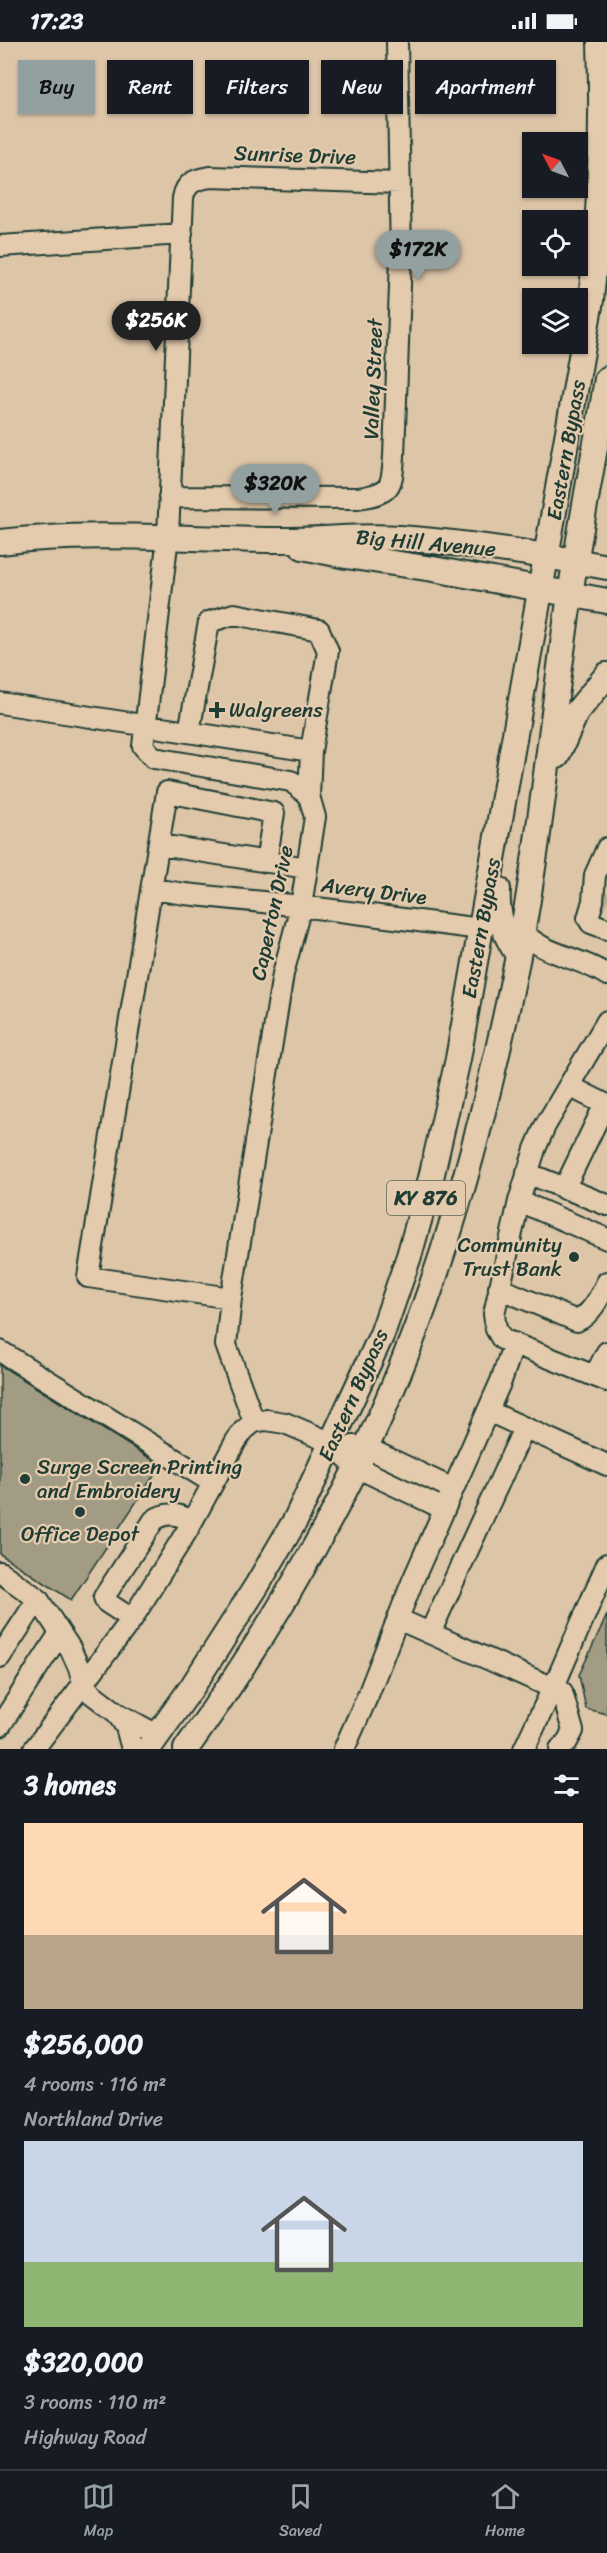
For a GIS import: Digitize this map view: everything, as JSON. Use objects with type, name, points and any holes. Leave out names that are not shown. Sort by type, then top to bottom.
[{"type":"main road","name":"Eastern Bypass","points":[[156,1744],[256,1587],[296,1519],[382,1334],[412,1245],[431,1178],[458,1059],[548,555],[603,223],[600,42]]},
{"type":"main road","name":"Eastern Bypass","points":[[186,1749],[275,1615],[331,1518],[411,1344],[437,1271],[481,1122],[518,955],[545,786],[570,594],[607,379]]},
{"type":"main road","name":"Big Hill Avenue","points":[[0,542],[28,539],[168,536],[274,540],[350,536],[400,538],[548,555],[607,567]]},
{"type":"main road","name":"Big Hill Avenue","points":[[274,540],[346,556],[607,601]]},
{"type":"main road","points":[[545,786],[576,713],[607,675]]},
{"type":"main road","points":[[502,812],[497,904],[503,931],[518,955]]},
{"type":"street","name":"Valley Street","points":[[169,497],[358,498],[379,495],[391,482],[394,456],[401,257],[397,42]]},
{"type":"street","name":"Sunrise Drive","points":[[182,234],[185,189],[190,182],[200,178],[400,183]]},
{"type":"street","points":[[0,246],[182,234],[168,536],[142,746],[154,758],[291,781],[309,796]]},
{"type":"street","name":"Caperton Drive","points":[[189,732],[209,622],[234,614],[319,630],[328,651],[311,751],[309,796],[315,816],[301,906],[283,974],[231,1298],[226,1345],[254,1422]]},
{"type":"street","points":[[0,703],[311,751]]},
{"type":"street","points":[[231,1298],[88,1277],[167,792],[274,813],[267,862]]},
{"type":"street","points":[[159,845],[307,868]]},
{"type":"street","points":[[606,851],[598,899],[588,918],[591,923],[607,929]]},
{"type":"street","name":"Avery Drive","points":[[153,889],[481,929]]},
{"type":"street","points":[[522,931],[530,941],[592,964],[607,975]]},
{"type":"street","points":[[518,955],[562,954]]},
{"type":"street","points":[[605,1030],[545,1126],[519,1201],[494,1314],[496,1329],[502,1340],[601,1378],[607,1352]]},
{"type":"street","points":[[564,1189],[605,1104],[569,1086]]},
{"type":"street","points":[[527,1173],[607,1205]]},
{"type":"street","points":[[519,1201],[607,1239]]},
{"type":"street","points":[[499,1288],[577,1321],[585,1317],[607,1282]]},
{"type":"street","points":[[344,1749],[444,1509],[501,1381],[514,1343]]},
{"type":"street","points":[[0,1351],[213,1483]]},
{"type":"street","points":[[488,1411],[607,1465]]},
{"type":"street","points":[[34,1749],[132,1619],[192,1521],[236,1441],[254,1422],[266,1420],[285,1423],[332,1443],[361,1457],[444,1509]]},
{"type":"street","points":[[430,1633],[524,1428]]},
{"type":"street","points":[[361,1457],[453,1489]]},
{"type":"street","points":[[132,1619],[106,1602],[104,1596],[154,1520],[159,1516],[176,1513],[192,1521]]},
{"type":"street","points":[[524,1749],[607,1564]]},
{"type":"street","points":[[3,1579],[38,1599],[79,1668],[82,1683],[91,1693],[156,1744]]},
{"type":"street","points":[[0,1657],[38,1599]]},
{"type":"street","points":[[398,1619],[562,1692],[573,1731],[560,1749]]},
{"type":"street","points":[[0,1726],[60,1633]]},
{"type":"street","points":[[117,1713],[126,1727],[132,1749]]},
{"type":"building","points":[[0,1365],[161,1465],[71,1600],[0,1554]]},
{"type":"building","points":[[607,1615],[607,1714],[586,1709],[579,1675]]},
{"type":"tunnel","points":[[603,901],[607,903]]},
{"type":"place","name":"Walgreens","points":[[217,710]]},
{"type":"place","name":"Community Trust Bank","points":[[574,1257]]},
{"type":"place","name":"Surge Screen Printing and Embroidery","points":[[25,1479]]},
{"type":"place","name":"Office Depot","points":[[80,1512]]}]
